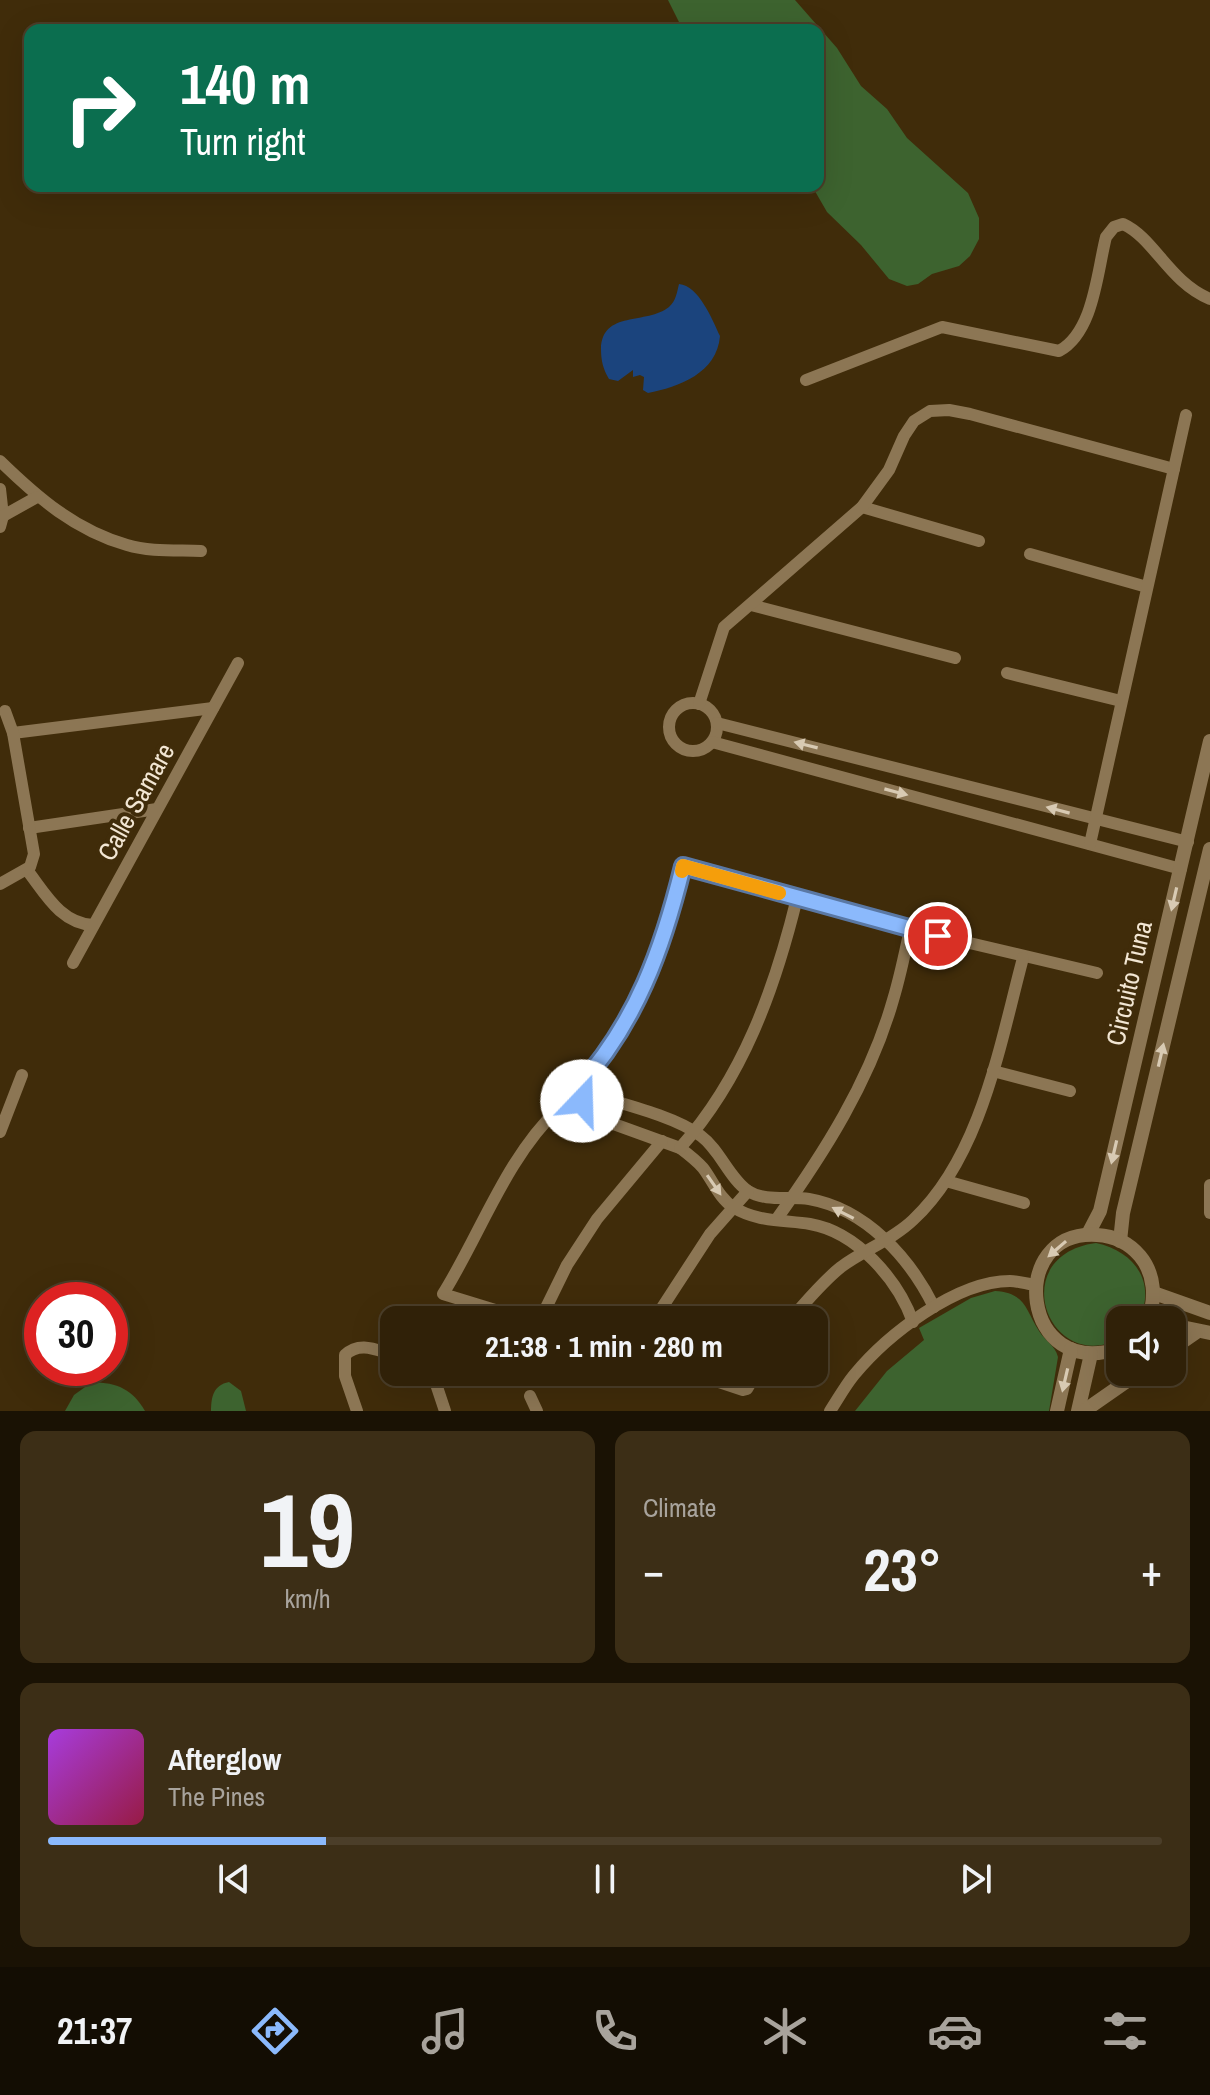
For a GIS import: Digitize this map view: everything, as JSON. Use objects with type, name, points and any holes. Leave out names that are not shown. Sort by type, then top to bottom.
[{"type":"street","points":[[806,380],[942,327],[1059,351],[1066,348],[1084,327],[1106,237],[1114,227],[1123,224],[1184,285],[1210,299]]},
{"type":"street","points":[[699,704],[724,627],[862,507],[889,470],[914,421],[930,411],[949,410],[970,414],[1174,469]]},
{"type":"street","points":[[1090,844],[1186,415]]},
{"type":"street","points":[[0,461],[57,513],[93,533],[130,546],[201,551]]},
{"type":"street","points":[[0,489],[2,522]]},
{"type":"street","points":[[2,522],[37,497]]},
{"type":"street","points":[[862,507],[979,541]]},
{"type":"street","points":[[1030,554],[1147,587]]},
{"type":"street","points":[[751,605],[955,658]]},
{"type":"street","name":"Calle Samare","points":[[73,963],[238,663]]},
{"type":"street","points":[[1007,673],[1121,701]]},
{"type":"street","points":[[685,704],[699,704],[711,710],[717,723],[712,742],[701,750],[687,751],[672,738],[669,725],[674,712],[685,704]]},
{"type":"street","points":[[13,733],[213,708]]},
{"type":"street","points":[[0,884],[27,870],[34,860],[13,733],[5,711]]},
{"type":"street","points":[[717,723],[1188,842]]},
{"type":"street","name":"Circuito Tuna","points":[[1088,1234],[1100,1211],[1210,741]]},
{"type":"street","points":[[712,742],[1181,869]]},
{"type":"street","points":[[924,800],[931,777]]},
{"type":"street","points":[[29,828],[157,809]]},
{"type":"street","points":[[1136,857],[1142,831]]},
{"type":"street","name":"Circuito Tuna","points":[[1120,1241],[1123,1213],[1210,849]]},
{"type":"street","points":[[579,1090],[623,1029],[646,987],[669,925],[683,866],[910,929],[1097,973]]},
{"type":"street","points":[[27,870],[63,915],[81,925],[93,925]]},
{"type":"street","points":[[680,1148],[734,1071],[758,1023],[782,961],[797,898]]},
{"type":"street","points":[[776,1220],[841,1124],[872,1057],[893,1002],[910,929]]},
{"type":"street","points":[[803,1306],[842,1266],[910,1223],[931,1203],[946,1181],[973,1127],[993,1071],[1023,958]]},
{"type":"street","points":[[993,1071],[1070,1091]]},
{"type":"street","points":[[0,1132],[22,1075]]},
{"type":"street","points":[[913,1322],[890,1280],[864,1253],[836,1234],[814,1224],[754,1217],[733,1207],[694,1158],[680,1148],[575,1110],[568,1112],[559,1108],[555,1100],[556,1091],[568,1084],[654,1114],[694,1132],[716,1151],[748,1191],[760,1196],[812,1200],[833,1208],[886,1239],[918,1278],[934,1307]]},
{"type":"street","points":[[0,1088],[15,1093]]},
{"type":"street","points":[[575,1110],[582,1101],[579,1090]]},
{"type":"street","points":[[482,1306],[443,1294],[502,1186],[547,1120],[559,1108]]},
{"type":"street","points":[[547,1306],[567,1265],[597,1219],[662,1141]]},
{"type":"street","points":[[946,1181],[1024,1203]]},
{"type":"street","points":[[1210,1185],[1210,1213]]},
{"type":"street","points":[[663,1306],[696,1254],[748,1191]]},
{"type":"street","points":[[1106,1351],[1091,1354],[1071,1349],[1055,1339],[1042,1323],[1036,1305],[1035,1285],[1041,1266],[1053,1250],[1069,1239],[1088,1234],[1120,1241],[1141,1257],[1150,1274],[1154,1293],[1151,1306]]},
{"type":"street","points":[[830,1411],[854,1376],[882,1346],[934,1307],[993,1283],[1011,1281],[1035,1285]]},
{"type":"street","points":[[1154,1293],[1210,1313]]},
{"type":"street","points":[[1186,1342],[1204,1332]]},
{"type":"street","points":[[357,1411],[345,1376],[345,1355],[356,1347],[380,1351]]},
{"type":"street","points":[[1057,1411],[1071,1349]]},
{"type":"street","points":[[1078,1411],[1091,1354]]},
{"type":"street","points":[[437,1386],[445,1411]]},
{"type":"street","points":[[731,1386],[743,1390],[749,1386]]},
{"type":"street","points":[[1084,1411],[1120,1386]]},
{"type":"street","points":[[530,1396],[537,1411]]},
{"type":"green space","points":[[668,0],[795,0],[816,24],[680,24]]},
{"type":"green space","points":[[824,33],[861,86],[887,109],[907,138],[968,193],[979,218],[979,239],[970,256],[959,266],[907,286],[889,279],[861,245],[827,212],[815,192],[824,192]]},
{"type":"green space","points":[[1096,1243],[1109,1247],[1131,1261],[1143,1281],[1144,1306],[1106,1306],[1106,1343],[1094,1346],[1073,1341],[1056,1328],[1046,1309],[1044,1288],[1051,1268],[1068,1252]]},
{"type":"green space","points":[[995,1291],[1019,1299],[1057,1353],[1049,1411],[855,1411],[887,1371],[924,1340],[919,1328],[971,1298]]},
{"type":"green space","points":[[229,1382],[241,1391],[246,1411],[211,1411],[216,1389]]},
{"type":"green space","points":[[86,1386],[115,1386],[135,1397],[145,1411],[65,1411],[74,1395]]},
{"type":"water","points":[[679,284],[699,297],[720,336],[712,360],[684,382],[648,393],[643,390],[644,377],[633,377],[633,370],[618,381],[609,379],[603,364],[603,337],[617,323],[649,316],[669,307]]},
{"type":"slow traffic","points":[[682,871],[683,866],[779,893]]},
{"type":"route","points":[[582,1101],[577,1088],[623,1029],[646,987],[669,925],[683,866],[938,936]]}]
